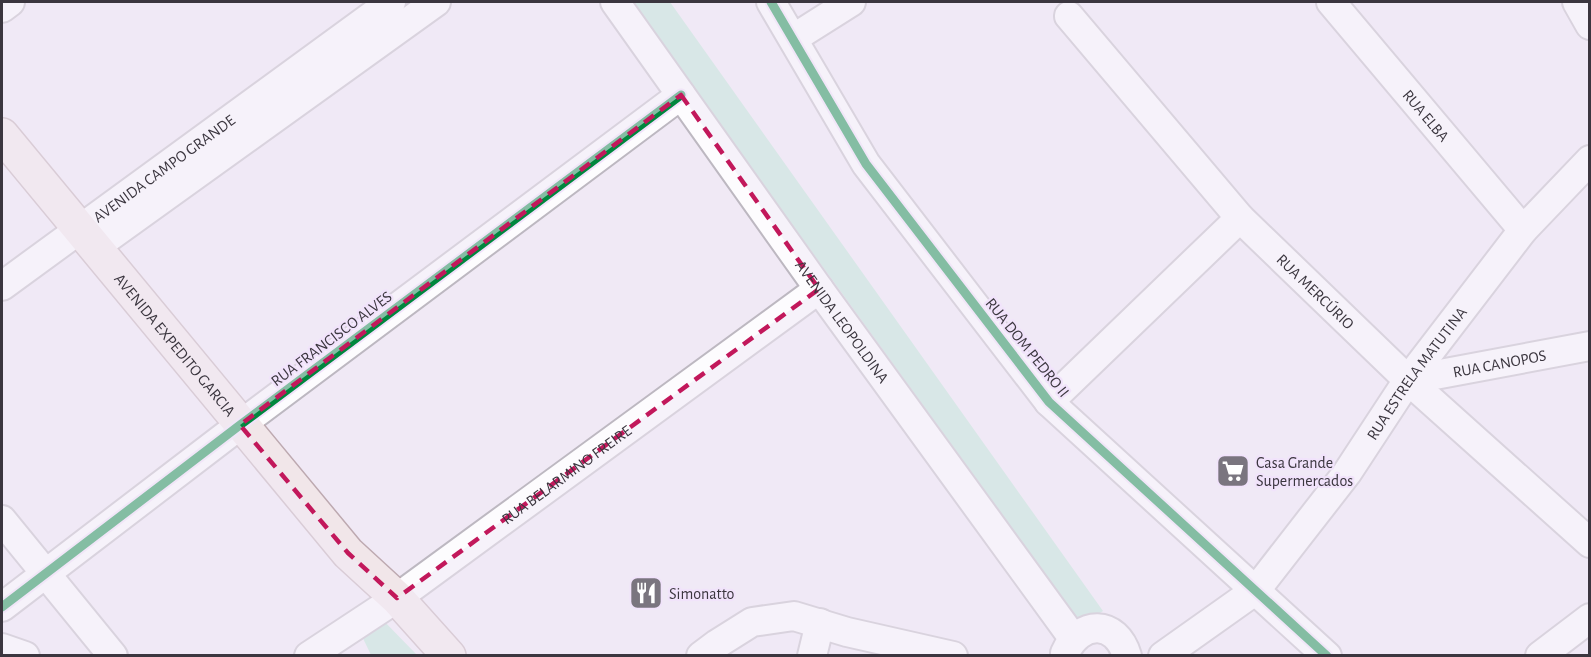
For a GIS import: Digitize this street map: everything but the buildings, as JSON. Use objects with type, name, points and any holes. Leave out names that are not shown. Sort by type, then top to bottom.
[{"type":"main road","name":"AVENIDA EXPEDITO GARCIA","points":[[2,135],[348,553],[397,598],[449,656]]},
{"type":"street","points":[[2,8],[10,2]]},
{"type":"street","name":"AVENIDA CAMPO GRANDE","points":[[369,34],[391,2]]},
{"type":"street","name":"AVENIDA CAMPO GRANDE","points":[[2,286],[88,238],[369,34],[436,2]]},
{"type":"street","name":"AVENIDA LEOPOLDINA","points":[[615,2],[1069,647]]},
{"type":"street","name":"RUA DOM PEDRO II","points":[[771,2],[866,164],[1049,402],[1327,656]]},
{"type":"street","points":[[794,38],[852,2]]},
{"type":"street","name":"RUA ELBA","points":[[1331,2],[1523,230]]},
{"type":"street","points":[[1577,2],[1590,25]]},
{"type":"street","name":"RUA MERCÚRIO","points":[[1069,16],[1240,218],[1408,380],[1590,543]]},
{"type":"street","name":"RUA FRANCISCO ALVES","points":[[2,607],[240,425],[681,95]]},
{"type":"street","name":"RUA ESTRELA MATUTINA","points":[[1163,656],[1256,590],[1347,473],[1408,380],[1523,230],[1590,160]]},
{"type":"street","points":[[1049,402],[1240,218]]},
{"type":"street","name":"RUA BELARMINO FREIRE","points":[[309,656],[397,598],[819,289]]},
{"type":"street","name":"RUA CANOPOS","points":[[1408,380],[1590,346]]},
{"type":"street","points":[[2,520],[113,656]]},
{"type":"street","points":[[701,656],[752,622],[794,616],[847,632],[952,656]]},
{"type":"street","points":[[1540,656],[1590,618]]},
{"type":"street","points":[[812,656],[820,623]]},
{"type":"street","points":[[1069,647],[1085,630],[1100,628],[1113,633],[1125,650],[1149,656]]},
{"type":"street","points":[[847,632],[866,656]]},
{"type":"street","points":[[2,648],[25,656]]},
{"type":"highlighted area","points":[[681,95],[819,289],[397,598],[348,553],[240,425]]},
{"type":"green space","points":[[631,2],[670,2],[1103,611],[1082,625]]},
{"type":"green space","points":[[379,616],[417,655],[371,655],[359,630]]},
{"type":"cycle path","points":[[771,2],[866,164],[1049,402],[1327,656]]},
{"type":"cycle path","points":[[2,607],[240,425],[681,95]]},
{"type":"place","name":"Casa Grande Supermercados","points":[[1233,471]]},
{"type":"place","name":"Simonatto","points":[[646,593]]}]
